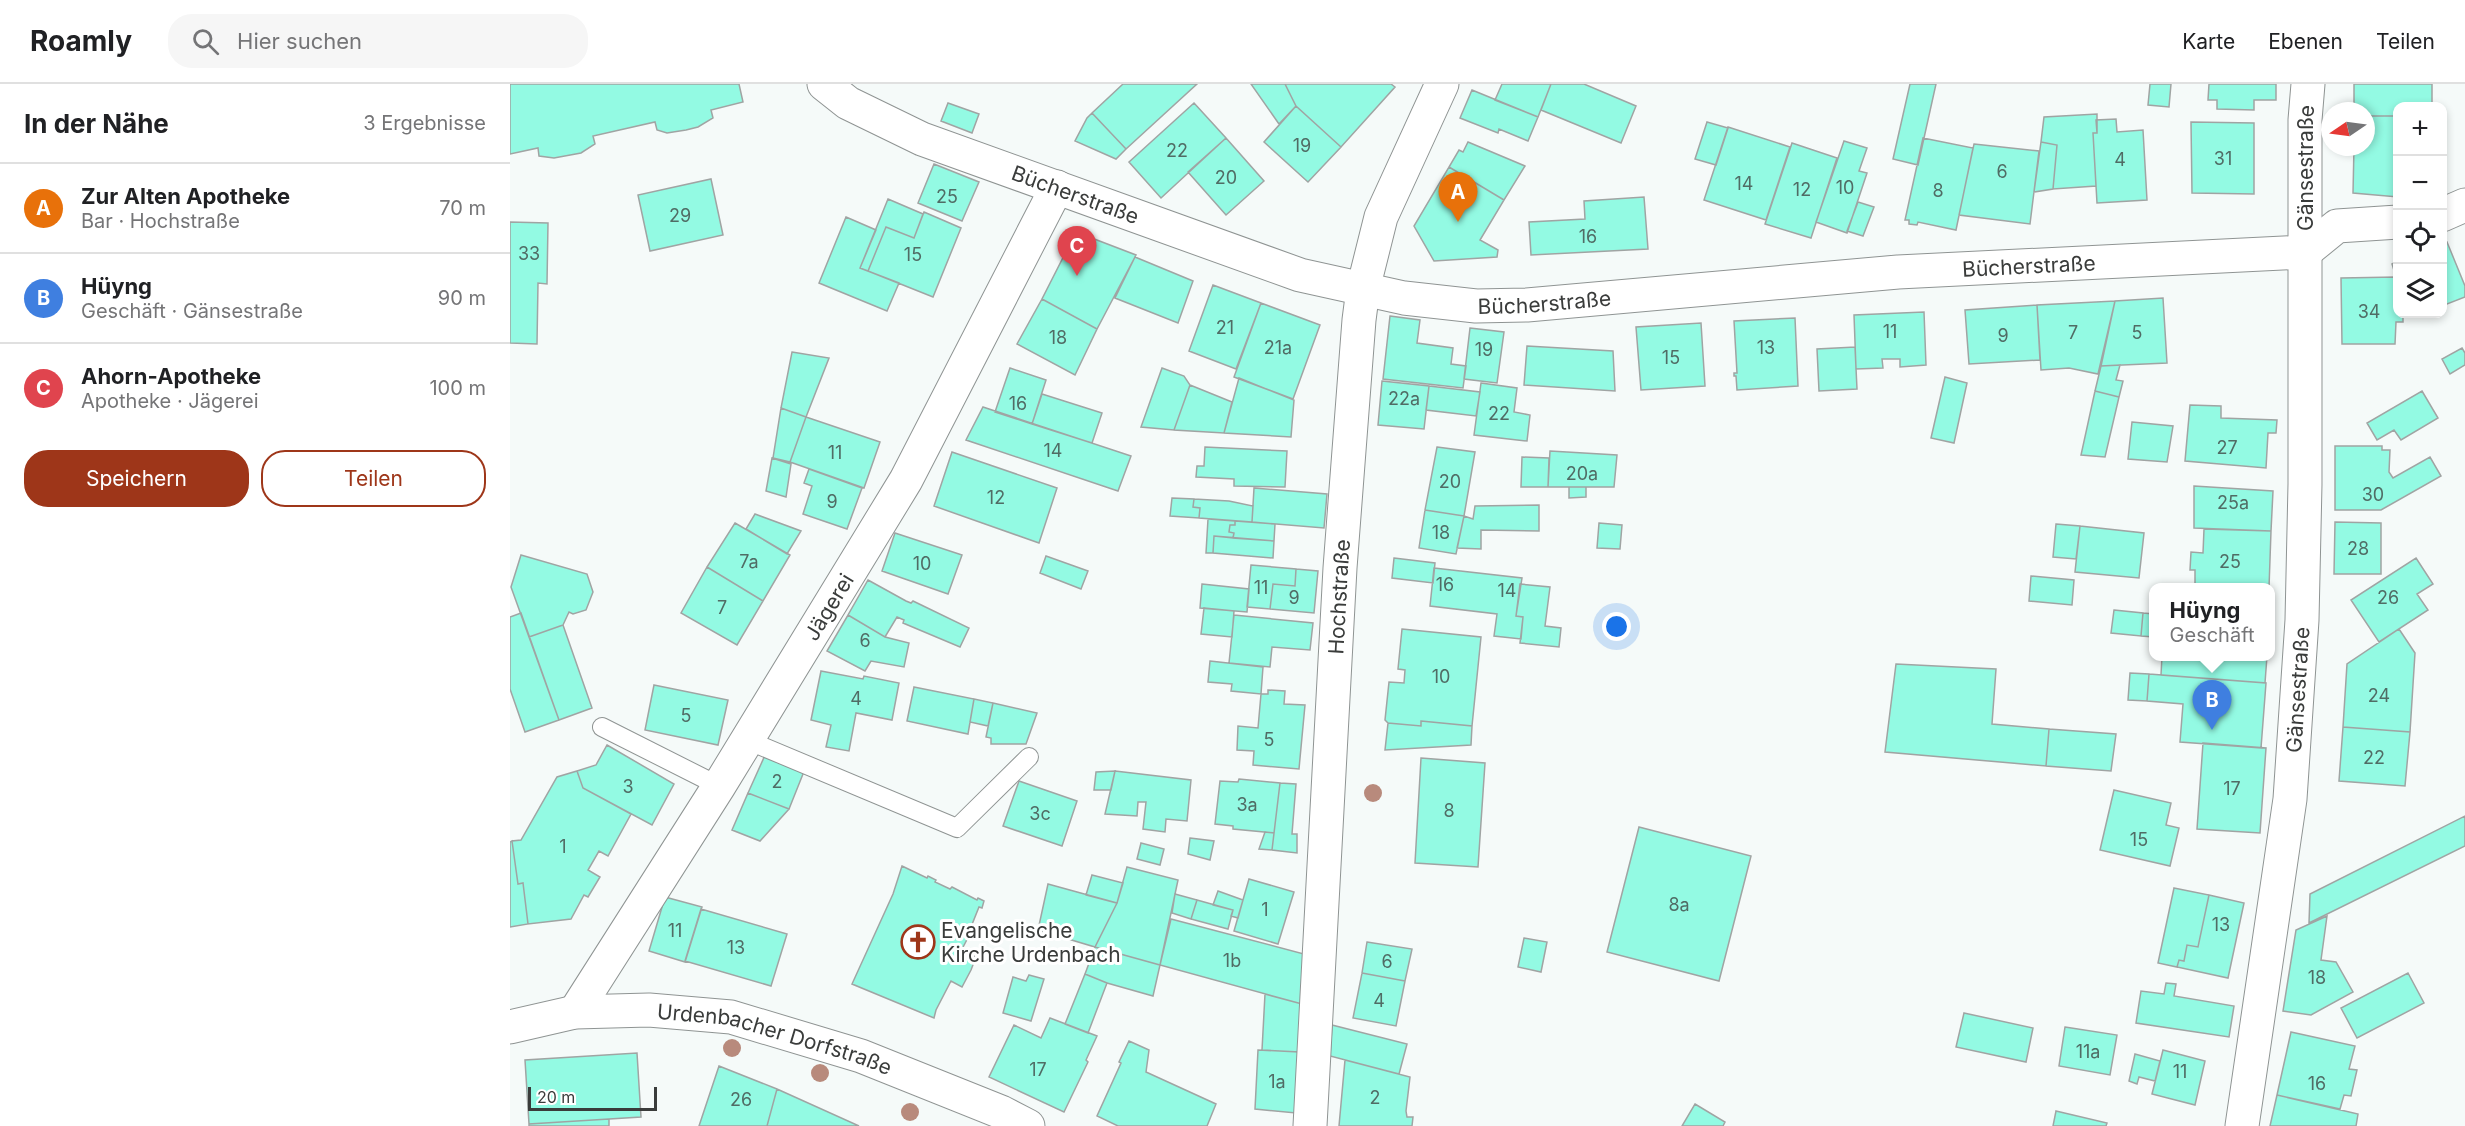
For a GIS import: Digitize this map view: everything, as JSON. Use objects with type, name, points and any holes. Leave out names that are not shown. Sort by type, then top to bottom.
[{"type":"street","name":"Bücherstraße","points":[[824,84],[848,103],[912,135],[1300,275],[1404,298],[1476,306],[1527,305],[1898,273],[2305,252]]},
{"type":"street","name":"Hochstraße","points":[[1311,1126],[1340,568],[1359,320],[1363,289],[1381,217],[1442,84]]},
{"type":"street","name":"Gänsestraße","points":[[2242,1126],[2290,800],[2302,620],[2308,84]]},
{"type":"street","name":"Jägerei","points":[[575,1012],[747,740],[906,480],[1057,187]]},
{"type":"street","points":[[2447,213],[2465,205]]},
{"type":"street","name":"Gänsestraße","points":[[2305,252],[2337,226],[2393,222]]},
{"type":"street","name":"Urdenbacher Dorfstraße","points":[[510,1027],[575,1012],[649,1010],[731,1017],[861,1056],[1000,1112],[1028,1126]]},
{"type":"lane","points":[[602,727],[718,786]]},
{"type":"lane","points":[[747,740],[957,828],[1029,757]]},
{"type":"building","points":[[510,84],[739,84],[743,102],[711,110],[713,118],[698,127],[667,133],[657,130],[655,122],[593,136],[595,144],[581,153],[554,158],[539,156],[538,148],[510,154]]},
{"type":"building","points":[[1123,84],[1197,84],[1126,149],[1092,113]]},
{"type":"building","points":[[1251,84],[1285,84],[1296,106],[1279,124]]},
{"type":"building","points":[[1285,84],[1391,84],[1395,87],[1341,147],[1296,106]]},
{"type":"building","points":[[1502,84],[1551,84],[1538,117],[1495,100]]},
{"type":"building","points":[[1551,84],[1584,84],[1636,106],[1621,143],[1541,110]]},
{"type":"building","points":[[1910,84],[1936,84],[1918,165],[1893,159]]},
{"type":"building","points":[[2150,84],[2171,84],[2169,107],[2148,105]]},
{"type":"building","points":[[2209,84],[2276,84],[2276,100],[2254,100],[2254,110],[2217,109],[2217,100],[2208,100]]},
{"type":"building","points":[[2354,84],[2432,84],[2432,102],[2393,102],[2393,116],[2375,116],[2375,102],[2354,102]]},
{"type":"building","points":[[1472,90],[1538,117],[1528,141],[1499,129],[1498,133],[1460,118]]},
{"type":"building","points":[[948,103],[979,114],[972,133],[941,121]]},
{"type":"building","points":[[1194,103],[1226,138],[1161,198],[1129,162]]},
{"type":"building","points":[[1296,106],[1341,147],[1308,182],[1264,142]]},
{"type":"building","points":[[1092,113],[1126,149],[1116,159],[1075,141]]},
{"type":"building","points":[[2097,114],[2097,133],[2093,133],[2096,186],[2053,189],[2057,145],[2041,142],[2044,117]]},
{"type":"building","points":[[2375,116],[2393,116],[2393,197],[2353,193],[2354,156],[2375,156]]},
{"type":"building","points":[[2116,119],[2117,132],[2143,130],[2147,200],[2097,203],[2093,133],[2097,133],[2096,120]]},
{"type":"building","points":[[1707,122],[1728,128],[1716,165],[1695,159]]},
{"type":"building","points":[[2191,122],[2254,123],[2254,194],[2192,193]]},
{"type":"building","points":[[1728,127],[1790,147],[1766,220],[1704,200]]},
{"type":"building","points":[[1226,138],[1264,181],[1226,215],[1188,172]]},
{"type":"building","points":[[1923,138],[1973,148],[1956,230],[1918,222],[1917,225],[1909,224],[1909,220],[1905,220]]},
{"type":"building","points":[[1844,141],[1867,148],[1859,171],[1867,173],[1847,233],[1816,222]]},
{"type":"building","points":[[1468,142],[1525,166],[1504,200],[1449,167],[1459,150],[1463,152]]},
{"type":"building","points":[[2041,142],[2057,145],[2053,189],[2034,192]]},
{"type":"building","points":[[1792,143],[1837,158],[1811,238],[1765,224]]},
{"type":"building","points":[[1974,144],[2039,151],[2030,224],[1959,215]]},
{"type":"building","points":[[934,164],[979,182],[962,221],[918,203]]},
{"type":"building","points":[[1449,167],[1504,200],[1480,240],[1498,250],[1497,257],[1434,261],[1414,226]]},
{"type":"building","points":[[711,179],[723,235],[650,251],[638,195]]},
{"type":"building","points":[[1644,197],[1648,249],[1531,255],[1529,222],[1585,219],[1584,201]]},
{"type":"building","points":[[888,199],[923,214],[914,238],[886,227],[868,271],[860,268]]},
{"type":"building","points":[[1858,202],[1874,207],[1863,236],[1847,231]]},
{"type":"building","points":[[924,212],[961,228],[933,297],[868,271],[886,227],[914,238]]},
{"type":"building","points":[[846,217],[876,230],[860,268],[899,283],[887,311],[819,283]]},
{"type":"building","points":[[510,222],[548,223],[547,284],[538,283],[537,344],[510,343]]},
{"type":"building","points":[[1076,232],[1136,255],[1097,329],[1042,299]]},
{"type":"building","points":[[2447,242],[2465,286],[2465,297],[2447,304]]},
{"type":"building","points":[[1135,257],[1193,281],[1178,323],[1115,298]]},
{"type":"building","points":[[2393,277],[2393,318],[2403,318],[2403,322],[2396,322],[2395,344],[2342,344],[2341,278]]},
{"type":"building","points":[[1213,285],[1261,303],[1236,369],[1189,351]]},
{"type":"building","points":[[2163,298],[2167,363],[2101,366],[2115,301]]},
{"type":"building","points":[[1042,299],[1097,329],[1075,375],[1017,344]]},
{"type":"building","points":[[2115,301],[2098,374],[2069,368],[2041,370],[2037,305]]},
{"type":"building","points":[[1261,303],[1320,325],[1293,399],[1234,377]]},
{"type":"building","points":[[2037,305],[2040,360],[1969,364],[1965,310]]},
{"type":"building","points":[[1924,312],[1926,365],[1900,367],[1900,359],[1882,359],[1883,368],[1856,369],[1854,315]]},
{"type":"building","points":[[1390,316],[1420,320],[1417,343],[1453,348],[1451,364],[1466,366],[1463,388],[1383,379]]},
{"type":"building","points":[[1795,318],[1798,386],[1737,390],[1736,376],[1734,376],[1734,373],[1737,373],[1734,321]]},
{"type":"building","points":[[1701,323],[1705,386],[1641,390],[1636,327]]},
{"type":"building","points":[[1470,328],[1504,332],[1497,383],[1464,379]]},
{"type":"building","points":[[1527,346],[1613,351],[1615,391],[1524,385]]},
{"type":"building","points":[[1855,347],[1857,389],[1819,391],[1817,349]]},
{"type":"building","points":[[2462,348],[2465,353],[2465,365],[2450,374],[2442,359]]},
{"type":"building","points":[[792,352],[829,358],[806,417],[781,408]]},
{"type":"building","points":[[2120,365],[2116,380],[2123,381],[2119,397],[2095,391],[2101,366]]},
{"type":"building","points":[[1010,368],[1046,380],[1032,424],[995,412]]},
{"type":"building","points":[[1162,368],[1184,376],[1190,385],[1174,430],[1141,427]]},
{"type":"building","points":[[1945,377],[1967,383],[1954,443],[1931,438]]},
{"type":"building","points":[[1239,378],[1294,400],[1291,437],[1224,433]]},
{"type":"building","points":[[1382,381],[1429,386],[1424,429],[1378,425]]},
{"type":"building","points":[[1481,383],[1517,388],[1514,412],[1530,415],[1527,441],[1474,435]]},
{"type":"building","points":[[1190,385],[1232,402],[1224,433],[1174,430]]},
{"type":"building","points":[[1429,386],[1480,392],[1476,416],[1426,410]]},
{"type":"building","points":[[2095,391],[2119,397],[2105,457],[2081,455]]},
{"type":"building","points":[[2422,391],[2438,418],[2401,440],[2394,430],[2377,440],[2367,423]]},
{"type":"building","points":[[1042,394],[1102,413],[1092,443],[1032,424]]},
{"type":"building","points":[[2190,405],[2221,406],[2221,418],[2277,420],[2276,433],[2268,433],[2266,468],[2185,461]]},
{"type":"building","points":[[983,407],[1131,456],[1118,491],[966,440]]},
{"type":"building","points":[[781,408],[806,417],[790,462],[773,458]]},
{"type":"building","points":[[806,417],[880,442],[864,488],[790,462]]},
{"type":"building","points":[[2132,422],[2173,426],[2167,462],[2128,459]]},
{"type":"building","points":[[2335,446],[2382,446],[2382,450],[2390,450],[2389,472],[2393,478],[2430,457],[2441,476],[2381,510],[2335,510]]},
{"type":"building","points":[[1205,447],[1287,451],[1285,487],[1234,486],[1234,479],[1196,477],[1197,466],[1204,466]]},
{"type":"building","points":[[1437,447],[1475,452],[1464,516],[1425,510]]},
{"type":"building","points":[[1550,451],[1617,455],[1614,487],[1548,487]]},
{"type":"building","points":[[952,452],[1057,488],[1039,543],[934,506]]},
{"type":"building","points":[[1522,457],[1549,458],[1548,487],[1521,487]]},
{"type":"building","points":[[772,458],[791,464],[786,497],[766,491]]},
{"type":"building","points":[[809,469],[862,488],[847,529],[803,514],[812,486],[804,483]]},
{"type":"building","points":[[2194,486],[2273,491],[2271,531],[2194,528]]},
{"type":"building","points":[[1569,487],[1586,487],[1586,497],[1569,498]]},
{"type":"building","points":[[1254,488],[1327,494],[1324,528],[1252,522]]},
{"type":"building","points":[[1172,498],[1194,499],[1193,507],[1200,508],[1199,518],[1170,516]]},
{"type":"building","points":[[1194,499],[1229,501],[1253,506],[1252,522],[1199,518],[1200,508],[1193,507]]},
{"type":"building","points":[[1539,505],[1539,531],[1481,530],[1481,549],[1457,548],[1464,516],[1473,519],[1475,506]]},
{"type":"building","points":[[1425,510],[1464,516],[1456,554],[1419,548]]},
{"type":"building","points":[[755,514],[801,531],[787,554],[746,529]]},
{"type":"building","points":[[1208,519],[1235,521],[1235,525],[1230,525],[1229,532],[1234,533],[1233,538],[1214,536],[1213,553],[1206,553]]},
{"type":"building","points":[[1235,521],[1275,524],[1274,541],[1233,538],[1234,533],[1229,532],[1230,525],[1235,525]]},
{"type":"building","points":[[2335,522],[2381,523],[2381,574],[2334,574]]},
{"type":"building","points":[[735,523],[790,555],[763,601],[707,567]]},
{"type":"building","points":[[1599,523],[1622,525],[1620,549],[1597,548]]},
{"type":"building","points":[[2056,524],[2080,526],[2076,559],[2053,557]]},
{"type":"building","points":[[2080,526],[2144,533],[2139,578],[2075,572]]},
{"type":"building","points":[[2204,529],[2271,531],[2269,583],[2195,583],[2195,570],[2190,570],[2191,552],[2203,553]]},
{"type":"building","points":[[895,533],[962,555],[948,594],[882,571]]},
{"type":"building","points":[[1214,536],[1274,541],[1273,558],[1213,553]]},
{"type":"building","points":[[521,555],[587,574],[593,592],[586,610],[573,614],[569,612],[563,625],[529,637],[511,587]]},
{"type":"building","points":[[1046,556],[1088,571],[1081,589],[1040,573]]},
{"type":"building","points":[[1394,558],[1435,563],[1433,583],[1392,578]]},
{"type":"building","points":[[2416,558],[2433,584],[2417,594],[2428,610],[2379,642],[2351,600]]},
{"type":"building","points":[[1251,565],[1296,569],[1295,586],[1273,584],[1270,609],[1247,607]]},
{"type":"building","points":[[707,567],[763,601],[737,645],[681,613]]},
{"type":"building","points":[[1434,568],[1522,578],[1516,616],[1523,617],[1521,639],[1494,636],[1497,614],[1430,606]]},
{"type":"building","points":[[1296,569],[1318,571],[1314,613],[1270,609],[1273,584],[1295,586]]},
{"type":"building","points":[[2031,576],[2074,580],[2072,605],[2029,601]]},
{"type":"building","points":[[868,580],[906,601],[911,603],[913,601],[969,628],[960,647],[903,623],[904,620],[897,617],[885,637],[848,615]]},
{"type":"building","points":[[1202,584],[1249,589],[1247,612],[1200,608]]},
{"type":"building","points":[[1520,584],[1550,587],[1545,626],[1561,628],[1559,647],[1520,643],[1523,617],[1516,616]]},
{"type":"building","points":[[1204,608],[1234,611],[1232,637],[1201,634]]},
{"type":"building","points":[[2114,610],[2143,613],[2141,636],[2111,633]]},
{"type":"building","points":[[521,613],[559,720],[525,732],[510,689],[510,617]]},
{"type":"building","points":[[2143,613],[2149,614],[2149,637],[2141,636]]},
{"type":"building","points":[[848,615],[885,637],[909,643],[904,667],[871,661],[865,671],[827,651]]},
{"type":"building","points":[[1234,615],[1313,623],[1310,650],[1272,647],[1270,667],[1229,663]]},
{"type":"building","points":[[563,625],[592,708],[559,720],[529,637]]},
{"type":"building","points":[[1402,629],[1481,637],[1472,726],[1421,721],[1421,726],[1388,723],[1385,720],[1389,682],[1404,683],[1405,670],[1398,669]]},
{"type":"building","points":[[2399,629],[2415,653],[2410,732],[2343,727],[2347,664]]},
{"type":"building","points":[[1210,661],[1263,667],[1261,694],[1231,691],[1232,684],[1208,682]]},
{"type":"building","points":[[2162,661],[2267,661],[2265,683],[2161,675]]},
{"type":"building","points":[[1896,664],[1996,669],[1992,724],[2049,729],[2046,766],[1885,752]]},
{"type":"building","points":[[821,671],[899,683],[892,720],[856,713],[849,751],[826,747],[831,725],[811,720]]},
{"type":"building","points":[[2130,673],[2149,674],[2147,701],[2128,700]]},
{"type":"building","points":[[2149,674],[2266,683],[2261,748],[2180,742],[2183,704],[2147,701]]},
{"type":"building","points":[[654,685],[728,700],[718,745],[645,730]]},
{"type":"building","points":[[914,687],[974,699],[968,734],[907,721]]},
{"type":"building","points":[[1268,690],[1285,691],[1284,704],[1305,705],[1299,769],[1253,765],[1254,751],[1237,750],[1238,726],[1258,728],[1261,694],[1268,694]]},
{"type":"building","points":[[974,699],[993,703],[988,726],[970,722]]},
{"type":"building","points":[[993,703],[1037,713],[1026,744],[991,744],[991,738],[986,737]]},
{"type":"building","points":[[1421,721],[1472,726],[1471,745],[1385,750],[1388,723],[1421,726]]},
{"type":"building","points":[[2343,727],[2410,732],[2405,786],[2339,781]]},
{"type":"building","points":[[2049,729],[2116,734],[2111,771],[2046,766]]},
{"type":"building","points":[[2203,743],[2266,748],[2260,833],[2197,829]]},
{"type":"building","points":[[607,745],[674,784],[652,825],[583,788],[577,771],[596,765]]},
{"type":"building","points":[[766,753],[805,769],[789,809],[748,793]]},
{"type":"building","points":[[1421,758],[1485,763],[1478,867],[1415,863]]},
{"type":"building","points":[[577,771],[583,788],[631,814],[608,856],[599,851],[588,870],[600,877],[588,897],[584,895],[571,919],[528,924],[523,883],[518,884],[512,841],[521,840],[557,777]]},
{"type":"building","points":[[1115,771],[1191,780],[1187,821],[1166,819],[1165,832],[1143,829],[1146,802],[1138,802],[1137,816],[1105,814]]},
{"type":"building","points":[[1115,771],[1111,790],[1094,790],[1096,772]]},
{"type":"building","points":[[1239,779],[1280,783],[1274,833],[1233,829],[1233,826],[1215,824],[1220,781],[1238,782]]},
{"type":"building","points":[[1019,781],[1077,801],[1062,846],[1003,826]]},
{"type":"building","points":[[1280,783],[1296,784],[1292,834],[1297,834],[1297,853],[1272,850]]},
{"type":"building","points":[[2114,790],[2171,803],[2166,825],[2179,828],[2170,866],[2100,850]]},
{"type":"building","points":[[748,793],[789,809],[760,841],[732,830]]},
{"type":"building","points":[[2465,816],[2465,846],[2309,923],[2310,894]]},
{"type":"building","points":[[1639,827],[1751,856],[1719,981],[1607,952]]},
{"type":"building","points":[[1265,832],[1274,833],[1272,850],[1259,849]]},
{"type":"building","points":[[1190,838],[1214,841],[1210,860],[1188,854]]},
{"type":"building","points":[[512,841],[518,884],[523,883],[528,924],[510,927],[510,842]]},
{"type":"building","points":[[1141,843],[1164,849],[1160,865],[1137,859]]},
{"type":"building","name":"Evangelische Kirche Urdenbach","points":[[902,866],[927,878],[928,876],[950,889],[952,887],[977,900],[978,898],[984,901],[982,908],[979,907],[971,927],[973,928],[961,951],[976,957],[971,970],[962,987],[951,981],[934,1018],[852,984],[893,894]]},
{"type":"building","points":[[1127,867],[1178,880],[1160,965],[1095,947],[1117,903]]},
{"type":"building","points":[[1092,875],[1123,883],[1117,903],[1086,895]]},
{"type":"building","points":[[1249,879],[1294,892],[1278,944],[1234,931]]},
{"type":"building","points":[[1048,884],[1117,903],[1095,947],[1038,930]]},
{"type":"building","points":[[2174,888],[2209,895],[2198,947],[2187,945],[2184,961],[2179,960],[2177,967],[2158,963]]},
{"type":"building","points":[[1218,891],[1243,900],[1238,918],[1231,916],[1233,910],[1213,905]]},
{"type":"building","points":[[1175,894],[1197,900],[1191,919],[1172,913]]},
{"type":"building","points":[[2209,895],[2244,903],[2228,978],[2177,967],[2179,960],[2184,961],[2187,945],[2198,947]]},
{"type":"building","points":[[665,897],[702,907],[685,962],[649,951]]},
{"type":"building","points":[[1197,900],[1233,910],[1228,929],[1191,919]]},
{"type":"building","points":[[701,909],[787,934],[771,986],[685,961]]},
{"type":"building","points":[[2327,916],[2321,960],[2336,962],[2353,992],[2311,1015],[2283,1011],[2296,930]]},
{"type":"building","points":[[1171,919],[1304,954],[1302,1004],[1160,965]]},
{"type":"building","points":[[1524,938],[1547,942],[1541,972],[1518,967]]},
{"type":"building","points":[[1367,942],[1412,949],[1405,981],[1362,973]]},
{"type":"building","points":[[1095,947],[1160,965],[1153,996],[1085,974]]},
{"type":"building","points":[[1362,973],[1405,981],[1396,1026],[1353,1018]]},
{"type":"building","points":[[2408,973],[2424,1003],[2357,1038],[2341,1008]]},
{"type":"building","points":[[1085,974],[1107,983],[1088,1033],[1065,1024]]},
{"type":"building","points":[[1029,975],[1044,979],[1031,1021],[1003,1013],[1013,977],[1026,981]]},
{"type":"building","points":[[2166,983],[2176,984],[2174,996],[2234,1006],[2229,1037],[2136,1023],[2141,991],[2164,994]]},
{"type":"building","points":[[1265,994],[1302,1004],[1299,1052],[1262,1050]]},
{"type":"building","points":[[1964,1013],[2033,1028],[2026,1062],[1956,1047]]},
{"type":"building","points":[[1050,1018],[1097,1036],[1086,1060],[1088,1062],[1064,1112],[989,1077],[1014,1025],[1041,1038]]},
{"type":"building","points":[[1332,1025],[1407,1044],[1399,1074],[1330,1056]]},
{"type":"building","points":[[2065,1027],[2117,1035],[2110,1075],[2059,1066]]},
{"type":"building","points":[[2291,1032],[2355,1046],[2349,1069],[2357,1070],[2351,1096],[2344,1095],[2340,1109],[2277,1095]]},
{"type":"building","points":[[1129,1041],[1149,1050],[1146,1072],[1216,1104],[1207,1126],[1118,1126],[1097,1116]]},
{"type":"building","points":[[1258,1050],[1299,1052],[1296,1113],[1255,1109]]},
{"type":"building","points":[[2163,1050],[2205,1061],[2195,1105],[2152,1094]]},
{"type":"building","points":[[637,1053],[641,1117],[529,1124],[525,1060]]},
{"type":"building","points":[[2135,1054],[2160,1061],[2155,1081],[2139,1077],[2137,1084],[2129,1081]]},
{"type":"building","points":[[1345,1060],[1410,1077],[1406,1111],[1407,1117],[1413,1117],[1412,1126],[1339,1126]]},
{"type":"building","points":[[719,1066],[777,1089],[767,1126],[699,1126]]},
{"type":"building","points":[[777,1089],[859,1126],[767,1126]]},
{"type":"building","points":[[2277,1095],[2358,1114],[2356,1126],[2270,1126]]},
{"type":"building","points":[[1695,1104],[1725,1122],[1723,1126],[1682,1126]]},
{"type":"building","points":[[2056,1111],[2107,1123],[2106,1126],[2053,1126]]},
{"type":"building","points":[[609,1119],[609,1126],[529,1126],[529,1124]]},
{"type":"place","name":"Zur Alten Apotheke","points":[[1458,222]]},
{"type":"place","name":"Ahorn-Apotheke","points":[[1077,276]]},
{"type":"place","name":"Hüyng","points":[[2212,730]]},
{"type":"place","name":"Evangelische Kirche Urdenbach","points":[[918,942]]}]
